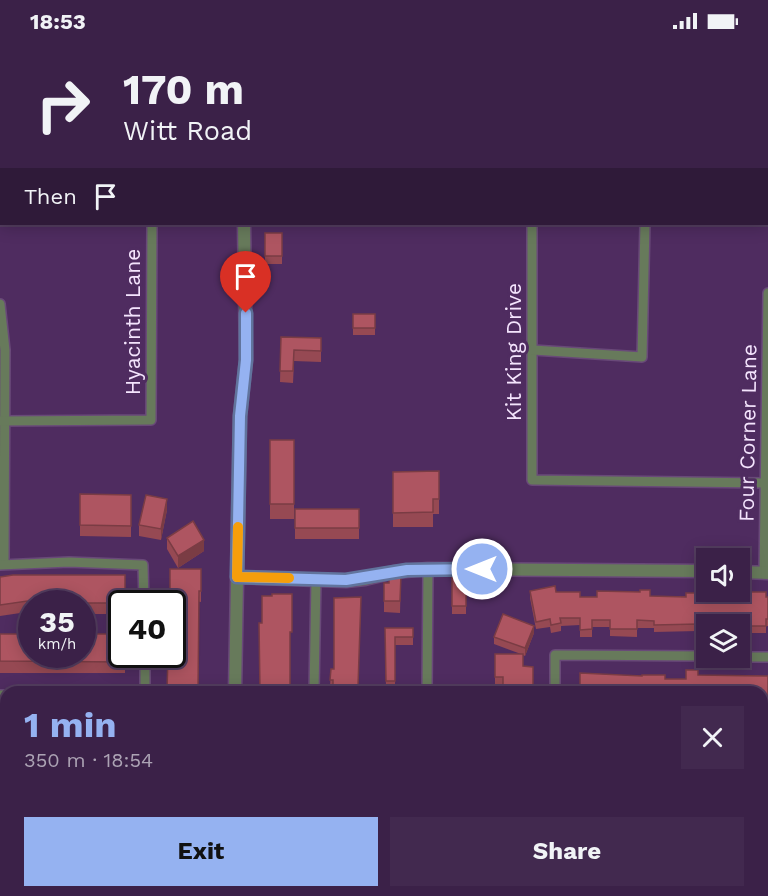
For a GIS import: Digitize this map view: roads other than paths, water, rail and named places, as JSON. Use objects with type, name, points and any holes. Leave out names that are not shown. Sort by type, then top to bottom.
[{"type":"street","name":"Hyacinth Lane","points":[[2,421],[151,420],[152,225]]},
{"type":"street","points":[[235,686],[240,416],[246,360],[244,225]]},
{"type":"street","name":"Kit King Drive","points":[[532,225],[532,480],[765,483]]},
{"type":"street","points":[[533,350],[642,357],[645,225]]},
{"type":"street","name":"Four Corner Lane","points":[[766,573],[768,293]]},
{"type":"street","points":[[0,304],[4,336],[2,565],[69,562],[143,565],[144,590]]},
{"type":"street","points":[[237,577],[356,580],[394,572],[428,569],[696,572]]},
{"type":"street","points":[[427,686],[428,569]]},
{"type":"street","points":[[750,572],[766,573]]},
{"type":"street","points":[[314,686],[316,579]]},
{"type":"street","points":[[555,686],[555,655],[696,656]]},
{"type":"street","points":[[750,657],[768,657]]},
{"type":"street","points":[[145,668],[145,686]]}]
